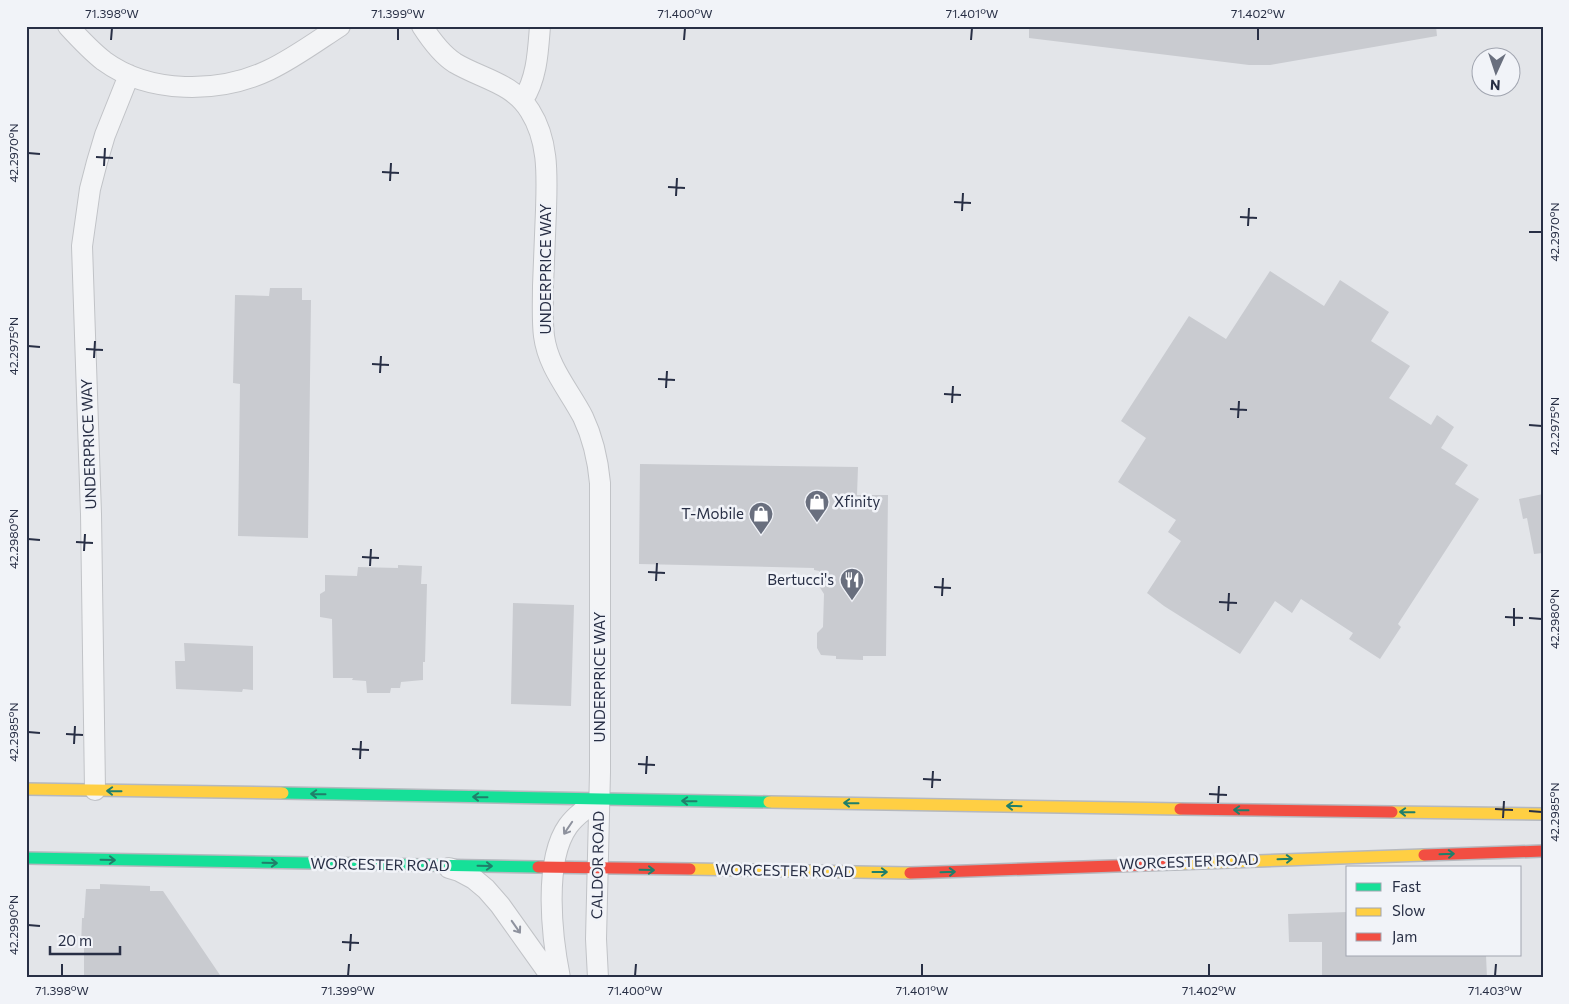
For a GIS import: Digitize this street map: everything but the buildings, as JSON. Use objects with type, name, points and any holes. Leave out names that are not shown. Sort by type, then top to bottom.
[{"type":"highway","points":[[26,789],[1543,814]]},
{"type":"highway","name":"WORCESTER ROAD","points":[[26,858],[599,869],[907,872],[1543,851]]},
{"type":"street","points":[[68,26],[105,61],[128,75],[149,82],[194,86],[218,85],[244,80],[268,71],[289,60],[340,26]]},
{"type":"street","name":"UNDERPRICE WAY","points":[[422,26],[440,50],[453,62],[509,88],[523,100],[540,127],[546,165],[544,336],[548,355],[557,375],[584,420],[598,459],[601,511],[600,799]]},
{"type":"street","points":[[523,100],[531,87],[540,26]]},
{"type":"street","name":"UNDERPRICE WAY","points":[[94,790],[91,514],[82,246],[88,197],[97,162],[105,135],[128,75]]},
{"type":"street","name":"CALDOR ROAD","points":[[560,978],[554,944],[553,868],[558,846],[567,827],[580,813],[600,799]]},
{"type":"street","name":"CALDOR ROAD","points":[[598,978],[596,939],[600,799]]},
{"type":"street","points":[[440,866],[459,871],[486,889],[500,905],[552,978]]},
{"type":"traffic: fast","points":[[283,793],[769,802]]},
{"type":"traffic: fast","points":[[26,858],[538,867]]},
{"type":"traffic: slow","points":[[26,789],[283,793]]},
{"type":"traffic: slow","points":[[769,802],[1180,809]]},
{"type":"traffic: slow","points":[[1392,812],[1543,814]]},
{"type":"traffic: slow","points":[[1173,864],[1424,855]]},
{"type":"traffic: slow","points":[[690,869],[910,873]]},
{"type":"traffic: jam","points":[[1180,809],[1392,812]]},
{"type":"traffic: jam","points":[[1424,855],[1543,851]]},
{"type":"traffic: jam","points":[[910,873],[1173,864]]},
{"type":"traffic: jam","points":[[538,867],[690,869]]},
{"type":"place","name":"Xfinity","points":[[817,523]]},
{"type":"place","name":"T-Mobile","points":[[761,535]]},
{"type":"place","name":"Bertucci's","points":[[852,601]]}]
